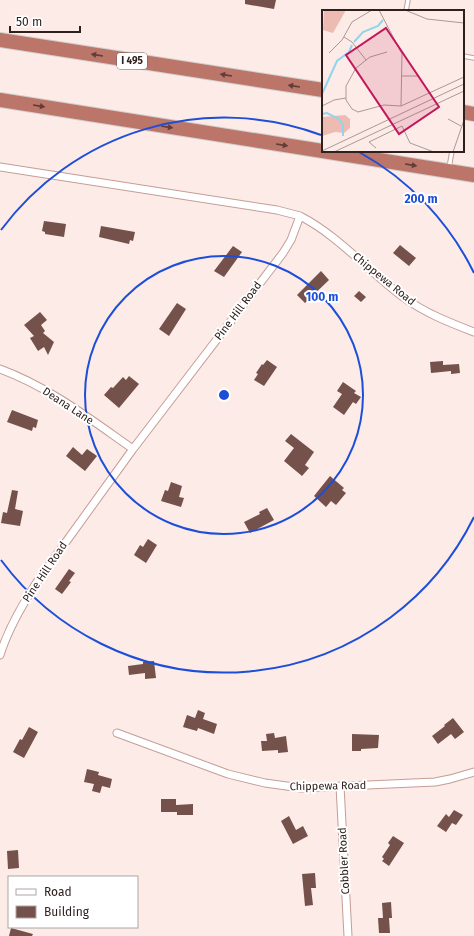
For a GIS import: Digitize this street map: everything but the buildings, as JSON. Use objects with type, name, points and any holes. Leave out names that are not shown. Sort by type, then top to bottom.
[{"type":"highway","name":"I 495","points":[[0,40],[322,90]]},
{"type":"highway","points":[[0,100],[322,151]]},
{"type":"highway","points":[[464,112],[474,114]]},
{"type":"highway","points":[[328,152],[474,175]]},
{"type":"street","points":[[0,167],[277,210],[300,216]]},
{"type":"street","name":"Chippewa Road","points":[[300,216],[328,234],[392,288],[415,305],[438,318],[474,332]]},
{"type":"street","name":"Pine Hill Road","points":[[0,654],[7,635],[32,588],[133,449],[283,253],[291,240],[300,216]]},
{"type":"street","name":"Deana Lane","points":[[0,369],[31,382],[66,402],[133,449]]},
{"type":"street","name":"Chippewa Road","points":[[117,732],[217,770],[259,782],[283,786],[302,788],[435,782],[456,778],[474,772]]},
{"type":"street","name":"Cobbler Road","points":[[340,786],[348,936]]},
{"type":"lane","points":[[406,10],[408,0]]},
{"type":"lane","points":[[464,56],[474,58]]},
{"type":"lane","points":[[448,171],[452,152]]}]
